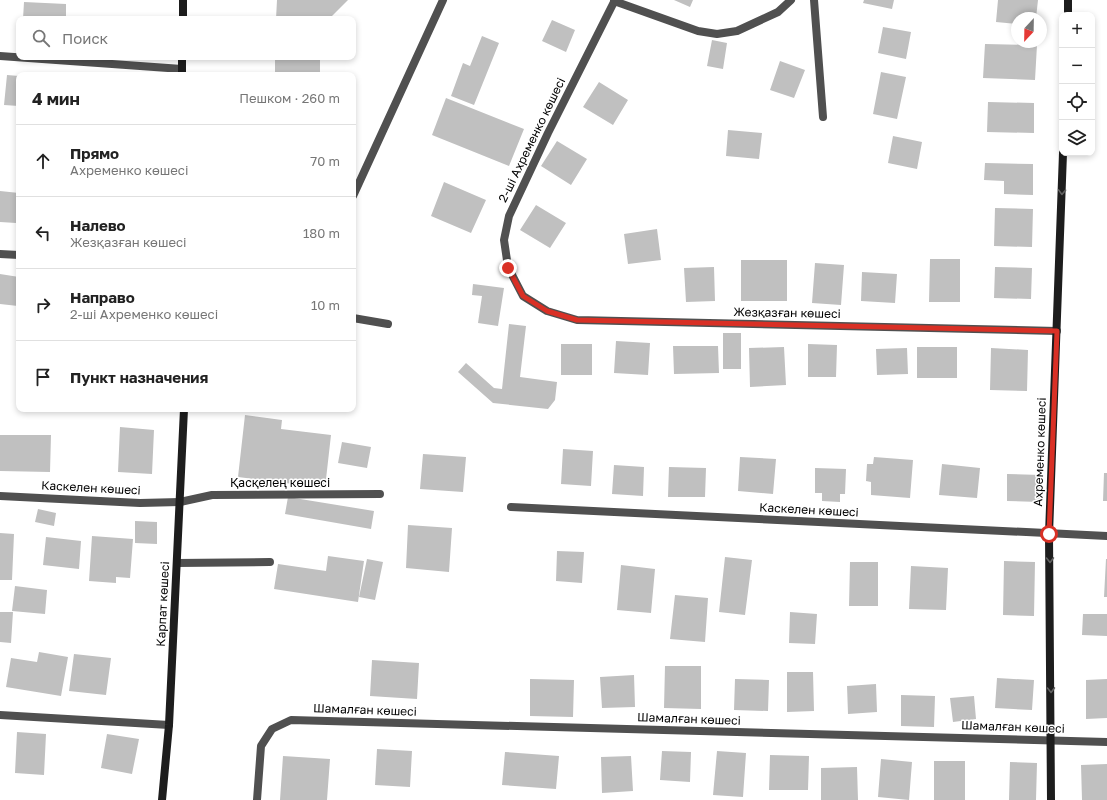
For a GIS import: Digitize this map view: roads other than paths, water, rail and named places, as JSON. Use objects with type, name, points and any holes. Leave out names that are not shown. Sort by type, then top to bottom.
[{"type":"street","points":[[183,0],[183,16]]},
{"type":"street","points":[[356,189],[443,0]]},
{"type":"street","points":[[614,0],[698,31],[717,34],[737,31],[778,12],[791,0]]},
{"type":"street","name":"2-ші Ахременко көшесі","points":[[523,296],[508,268],[504,240],[509,216],[614,0]]},
{"type":"street","points":[[814,0],[823,117]]},
{"type":"street","points":[[1068,0],[1068,12]]},
{"type":"street","points":[[0,56],[16,57]]},
{"type":"street","points":[[46,60],[182,72],[182,60]]},
{"type":"street","name":"Ахременко көшесі","points":[[1052,800],[1049,534],[1063,156]]},
{"type":"street","points":[[0,254],[16,255]]},
{"type":"street","name":"Жезқазған көшесі","points":[[523,296],[547,311],[577,320],[1057,331]]},
{"type":"street","points":[[356,319],[388,324]]},
{"type":"street","name":"Карпат көшесі","points":[[162,800],[169,725],[184,412]]},
{"type":"street","name":"Қасқелең көшесі","points":[[180,502],[212,495],[380,494]]},
{"type":"street","name":"Каскелен көшесі","points":[[0,496],[140,503],[180,502]]},
{"type":"street","name":"Каскелен көшесі","points":[[511,507],[1107,536]]},
{"type":"street","points":[[177,563],[270,562]]},
{"type":"street","points":[[0,715],[169,725]]},
{"type":"street","name":"Шамалған көшесі","points":[[257,800],[261,746],[272,729],[291,720],[1107,742]]}]
